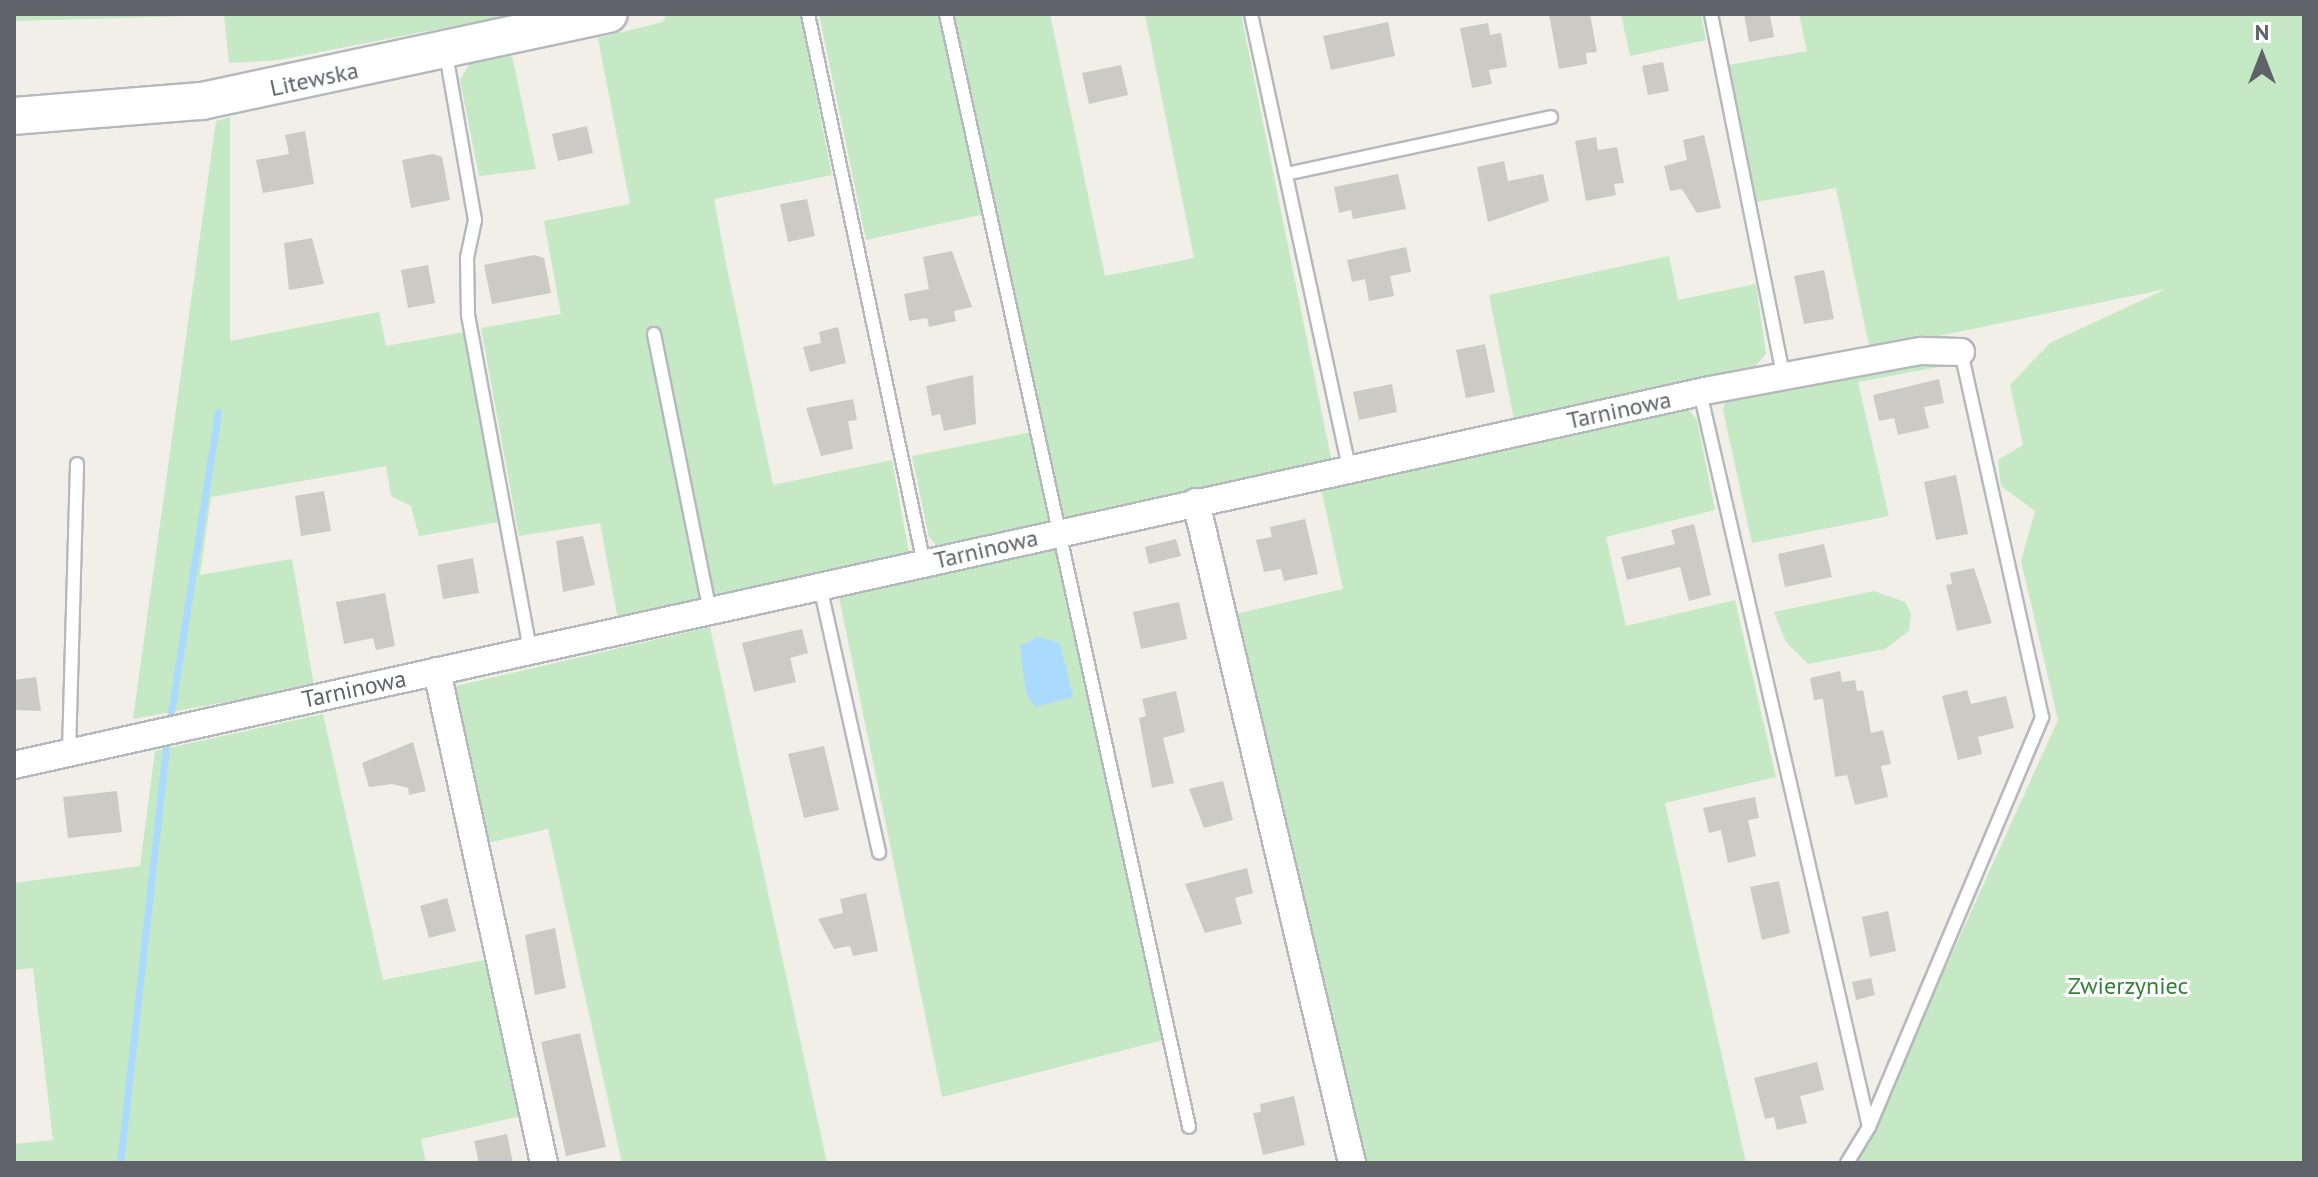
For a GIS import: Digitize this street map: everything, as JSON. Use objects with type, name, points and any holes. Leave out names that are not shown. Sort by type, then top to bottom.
[{"type":"street","name":"Litewska","points":[[14,116],[202,101],[445,50],[564,19],[609,14]]},
{"type":"street","name":"Tarninowa","points":[[14,765],[1783,374],[1921,351],[1961,352]]},
{"type":"street","points":[[1196,502],[1352,1163]]},
{"type":"street","points":[[437,671],[544,1163]]},
{"type":"lane","points":[[808,14],[924,564]]},
{"type":"lane","points":[[946,14],[1189,1127]]},
{"type":"lane","points":[[1251,14],[1349,469]]},
{"type":"lane","points":[[1711,14],[1783,374]]},
{"type":"lane","points":[[445,50],[475,220],[466,270],[468,315],[530,650]]},
{"type":"lane","points":[[1286,174],[1551,117]]},
{"type":"lane","points":[[654,334],[710,611]]},
{"type":"lane","points":[[1847,1163],[1869,1127],[2042,717],[1961,352]]},
{"type":"lane","points":[[1700,392],[1869,1127]]},
{"type":"lane","points":[[69,752],[77,464]]},
{"type":"lane","points":[[820,586],[879,853]]},
{"type":"green space","points":[[14,14],[515,14],[279,60],[229,63],[224,15],[14,21]]},
{"type":"green space","points":[[666,14],[800,14],[832,175],[714,199],[727,268],[773,485],[892,460],[909,553],[618,620],[600,523],[519,536],[481,328],[561,314],[544,221],[630,204],[598,38],[663,22]]},
{"type":"green space","points":[[819,14],[941,14],[985,214],[866,240]]},
{"type":"green space","points":[[952,14],[1050,14],[1105,276],[1194,258],[1145,14],[1241,14],[1332,463],[1064,525]]},
{"type":"green space","points":[[1621,14],[1701,14],[1706,40],[1630,56]]},
{"type":"green space","name":"Zwierzyniec","points":[[1799,14],[2304,14],[2304,1163],[1857,1163],[2058,720],[2021,561],[2035,511],[2001,486],[1998,460],[2023,445],[2010,385],[2050,343],[2166,289],[1870,350],[1836,188],[1756,202],[1729,65],[1807,51]]},
{"type":"green space","points":[[512,56],[536,169],[479,176],[460,80],[470,63]]},
{"type":"green space","points":[[230,117],[230,341],[379,312],[386,346],[464,332],[499,522],[419,536],[411,506],[391,496],[386,466],[211,497],[200,575],[292,559],[314,686],[133,719],[216,121]]},
{"type":"green space","points":[[1669,256],[1678,300],[1756,284],[1766,354],[1751,371],[1515,424],[1489,295]]},
{"type":"green space","points":[[1942,359],[1949,365],[1858,382],[1889,516],[1752,543],[1723,410],[1727,395]]},
{"type":"green space","points":[[1684,404],[1697,420],[1715,510],[1606,537],[1626,626],[1735,600],[1776,777],[1665,803],[1746,1163],[1358,1163],[1235,614],[1343,589],[1321,488]]},
{"type":"green space","points":[[1032,432],[1052,526],[937,546],[929,537],[912,456]]},
{"type":"green space","points":[[1056,546],[1163,1040],[942,1097],[839,597],[842,590]]},
{"type":"green space","points":[[1874,591],[1905,602],[1911,613],[1909,631],[1885,649],[1808,664],[1786,642],[1774,612]]},
{"type":"green space","points":[[710,627],[827,1163],[622,1163],[548,829],[483,844],[543,1111],[421,1139],[426,1163],[14,1163],[14,1144],[53,1140],[33,968],[15,970],[14,883],[140,866],[155,751],[323,714],[383,980],[490,959],[452,687]]},
{"type":"water","points":[[1038,637],[1060,643],[1073,697],[1035,707],[1026,693],[1020,646]]},
{"type":"building","points":[[1549,14],[1590,14],[1597,52],[1586,53],[1587,64],[1559,69]]},
{"type":"building","points":[[1744,14],[1770,14],[1774,37],[1749,42]]},
{"type":"building","points":[[1388,22],[1395,56],[1331,70],[1323,36]]},
{"type":"building","points":[[1488,23],[1490,35],[1501,33],[1507,67],[1489,70],[1492,84],[1472,88],[1460,28]]},
{"type":"building","points":[[1663,62],[1669,91],[1648,95],[1642,66]]},
{"type":"building","points":[[1121,65],[1128,95],[1089,104],[1082,73]]},
{"type":"building","points":[[587,126],[593,153],[558,161],[552,134]]},
{"type":"building","points":[[305,131],[314,184],[263,193],[256,160],[289,154],[285,135]]},
{"type":"building","points":[[1704,135],[1721,208],[1697,213],[1682,189],[1670,191],[1664,166],[1687,160],[1683,140]]},
{"type":"building","points":[[1596,137],[1598,150],[1617,147],[1624,183],[1614,184],[1616,195],[1586,201],[1575,141]]},
{"type":"building","points":[[433,154],[442,157],[450,200],[411,208],[402,160]]},
{"type":"building","points":[[1504,161],[1508,181],[1543,174],[1549,201],[1488,222],[1477,167]]},
{"type":"building","points":[[1398,174],[1406,209],[1353,219],[1351,210],[1339,213],[1334,187]]},
{"type":"building","points":[[807,199],[815,236],[788,242],[780,204]]},
{"type":"building","points":[[312,238],[324,284],[289,290],[284,243]]},
{"type":"building","points":[[1406,247],[1411,272],[1390,276],[1394,296],[1369,301],[1365,279],[1352,282],[1347,260]]},
{"type":"building","points":[[952,251],[972,307],[954,311],[956,321],[929,327],[927,318],[909,321],[904,294],[929,289],[923,257]]},
{"type":"building","points":[[534,255],[544,258],[551,293],[492,304],[484,265]]},
{"type":"building","points":[[428,265],[435,303],[408,308],[401,270]]},
{"type":"building","points":[[1824,270],[1834,319],[1804,324],[1794,276]]},
{"type":"building","points":[[838,327],[846,363],[810,372],[803,347],[821,343],[819,332]]},
{"type":"building","points":[[1485,344],[1495,392],[1466,398],[1456,350]]},
{"type":"building","points":[[973,375],[976,424],[944,431],[940,414],[932,416],[926,386]]},
{"type":"building","points":[[1939,379],[1944,403],[1924,407],[1929,428],[1898,435],[1894,418],[1879,421],[1873,395]]},
{"type":"building","points":[[1392,384],[1397,412],[1359,420],[1353,392]]},
{"type":"building","points":[[853,399],[857,420],[848,421],[853,449],[821,456],[806,408]]},
{"type":"building","points":[[1956,475],[1968,534],[1936,540],[1924,482]]},
{"type":"building","points":[[324,491],[331,531],[301,536],[295,496]]},
{"type":"building","points":[[1305,519],[1318,574],[1284,581],[1281,569],[1264,572],[1256,540],[1272,537],[1270,527]]},
{"type":"building","points":[[1694,524],[1711,595],[1689,601],[1680,567],[1627,580],[1621,557],[1675,544],[1671,530]]},
{"type":"building","points":[[583,536],[595,585],[563,592],[556,541]]},
{"type":"building","points":[[1176,539],[1181,556],[1149,564],[1145,547]]},
{"type":"building","points":[[1824,544],[1832,577],[1785,587],[1778,554]]},
{"type":"building","points":[[473,558],[479,593],[443,599],[437,565]]},
{"type":"building","points":[[1974,568],[1992,623],[1957,631],[1946,585],[1952,584],[1950,573]]},
{"type":"building","points":[[385,593],[395,646],[376,650],[373,638],[344,644],[336,602]]},
{"type":"building","points":[[1179,602],[1187,639],[1141,649],[1133,612]]},
{"type":"building","points":[[802,629],[808,653],[790,658],[796,682],[754,692],[742,643]]},
{"type":"building","points":[[1840,671],[1842,682],[1855,680],[1857,691],[1863,690],[1871,733],[1883,730],[1891,764],[1881,766],[1888,797],[1855,805],[1847,775],[1835,777],[1823,699],[1814,700],[1810,678]]},
{"type":"building","points":[[36,677],[41,711],[14,710],[14,680]]},
{"type":"building","points":[[1967,690],[1971,704],[2006,696],[2014,728],[1978,737],[1982,754],[1958,760],[1942,696]]},
{"type":"building","points":[[1176,691],[1185,732],[1163,738],[1174,783],[1152,788],[1139,718],[1146,716],[1142,699]]},
{"type":"building","points":[[413,742],[426,791],[409,795],[408,788],[392,784],[369,787],[362,763]]},
{"type":"building","points":[[824,746],[839,810],[804,818],[788,754]]},
{"type":"building","points":[[1223,781],[1233,820],[1204,828],[1189,789]]},
{"type":"building","points":[[117,791],[122,832],[68,838],[63,797]]},
{"type":"building","points":[[1755,797],[1759,818],[1748,820],[1756,856],[1728,863],[1721,830],[1709,833],[1703,808]]},
{"type":"building","points":[[1247,868],[1253,893],[1235,898],[1242,924],[1205,933],[1185,884]]},
{"type":"building","points":[[1779,881],[1790,933],[1762,940],[1750,887]]},
{"type":"building","points":[[866,893],[878,951],[853,956],[850,946],[834,949],[818,919],[843,913],[840,899]]},
{"type":"building","points":[[447,898],[456,931],[429,938],[420,906]]},
{"type":"building","points":[[1888,911],[1896,951],[1870,957],[1862,917]]},
{"type":"building","points":[[555,928],[566,988],[535,995],[525,935]]},
{"type":"building","points":[[1871,978],[1875,995],[1856,1000],[1852,982]]},
{"type":"building","points":[[580,1033],[606,1147],[566,1156],[541,1042]]},
{"type":"building","points":[[1817,1062],[1824,1090],[1800,1096],[1807,1123],[1777,1130],[1774,1117],[1765,1119],[1754,1078]]},
{"type":"building","points":[[1294,1096],[1305,1145],[1263,1155],[1253,1113],[1261,1112],[1260,1104]]},
{"type":"building","points":[[507,1134],[513,1163],[479,1163],[474,1141]]},
{"type":"waterway","points":[[170,719],[218,412]]},
{"type":"waterway","points":[[120,1163],[166,743]]}]
